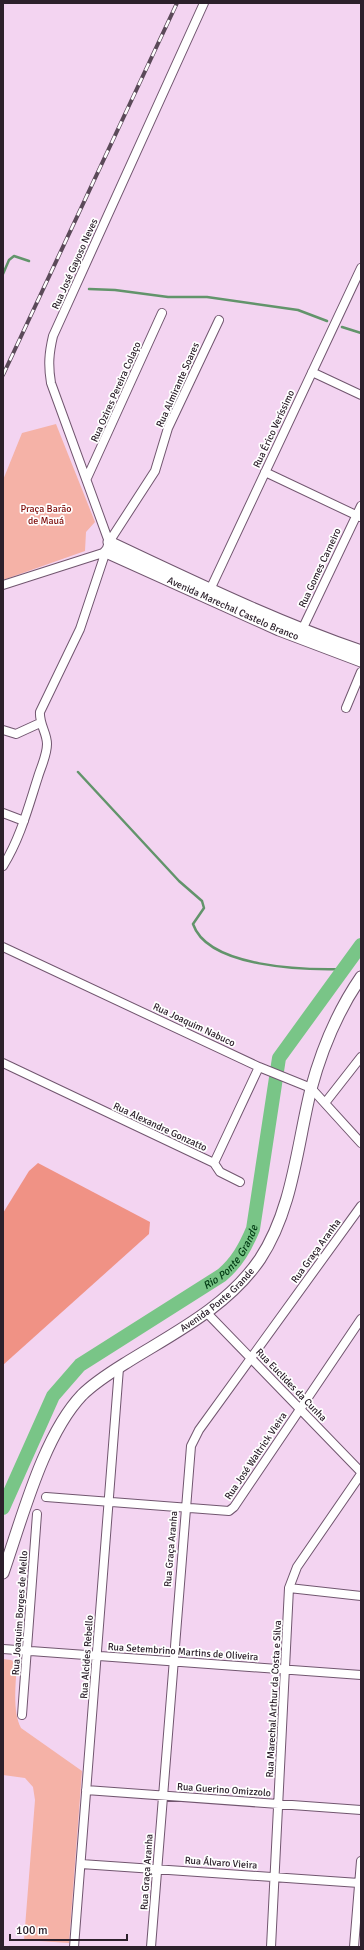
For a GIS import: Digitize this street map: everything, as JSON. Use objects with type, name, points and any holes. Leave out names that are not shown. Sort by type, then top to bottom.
[{"type":"street","name":"Rua José Gayoso Neves","points":[[108,547],[88,478],[51,382],[48,365],[49,353],[54,336],[204,3]]},
{"type":"street","name":"Rua Érico Veríssimo","points":[[208,594],[361,268]]},
{"type":"street","name":"Rua Ozires Pereira Colaço","points":[[88,478],[162,313]]},
{"type":"street","name":"Rua Almirante Soares","points":[[40,723],[40,712],[82,624],[108,547],[155,471],[168,428],[219,320]]},
{"type":"street","points":[[312,372],[361,395]]},
{"type":"street","points":[[265,472],[359,516]]},
{"type":"street","name":"Rua Gomes Carneiro","points":[[300,634],[359,516],[361,506]]},
{"type":"street","points":[[3,585],[108,547]]},
{"type":"street","name":"Avenida Marechal Castelo Branco","points":[[108,547],[208,594],[361,661]]},
{"type":"street","name":"Avenida Marechal Castelo Branco","points":[[300,634],[361,650]]},
{"type":"street","points":[[346,708],[361,672]]},
{"type":"street","points":[[3,730],[16,734],[40,723],[47,745],[24,821],[14,846],[3,866]]},
{"type":"street","points":[[3,813],[24,821]]},
{"type":"street","name":"Rua Joaquim Nabuco","points":[[3,947],[259,1067],[311,1088],[361,1143]]},
{"type":"street","name":"Avenida Ponte Grande","points":[[3,1573],[37,1477],[55,1432],[68,1412],[93,1384],[206,1312],[228,1296],[244,1280],[261,1257],[284,1205],[311,1088],[329,1035],[343,1004],[361,977]]},
{"type":"street","points":[[325,1103],[361,1057]]},
{"type":"street","name":"Rua Alexandre Gonzatto","points":[[3,1063],[214,1163],[259,1067]]},
{"type":"street","points":[[214,1163],[220,1172],[240,1182]]},
{"type":"street","name":"Rua Graça Aranha","points":[[151,1947],[172,1662],[190,1455],[194,1438],[250,1358],[361,1206]]},
{"type":"street","name":"Rua Euclides da Cunha","points":[[206,1312],[361,1473]]},
{"type":"street","name":"Rua José Waltrick Vieira","points":[[46,1497],[222,1512],[232,1509],[361,1319]]},
{"type":"street","name":"Rua Alcides Rebello","points":[[74,1947],[119,1368]]},
{"type":"street","name":"Rua Marechal Arthur da Costa e Silva","points":[[271,1947],[289,1588],[297,1567],[361,1473]]},
{"type":"street","name":"Rua Joaquim Borges de Mello","points":[[22,1715],[38,1514]]},
{"type":"street","points":[[289,1588],[361,1596]]},
{"type":"street","name":"Rua Setembrino Martins de Oliveira","points":[[3,1649],[361,1675]]},
{"type":"street","name":"Rua Guerino Omizzolo","points":[[86,1790],[361,1810]]},
{"type":"street","points":[[354,1947],[361,1861]]},
{"type":"street","name":"Rua Álvaro Vieira","points":[[81,1864],[359,1883]]},
{"type":"green space","name":"Praça Barão de Mauá","points":[[56,424],[95,522],[86,532],[85,551],[3,580],[3,480],[22,433]]},
{"type":"green space","points":[[3,1659],[11,1660],[17,1663],[15,1687],[16,1714],[21,1728],[82,1771],[69,1943],[24,1940],[35,1800],[33,1787],[25,1778],[3,1775]]},
{"type":"shaded area","points":[[38,1163],[150,1222],[149,1234],[3,1365],[3,1213],[29,1171]]},
{"type":"waterway","points":[[3,274],[9,260],[14,256],[29,261]]},
{"type":"waterway","points":[[89,289],[115,290],[168,297],[207,297],[298,310],[327,321]]},
{"type":"waterway","points":[[342,327],[361,333]]},
{"type":"waterway","points":[[78,772],[179,881],[202,901],[204,908],[193,924],[202,939],[217,950],[237,958],[259,963],[306,969],[343,969]]},
{"type":"waterway","name":"Rio Ponte Grande","points":[[3,1508],[53,1396],[80,1365],[222,1275],[240,1254],[253,1229],[279,1058],[361,945]]},
{"type":"railway","points":[[3,375],[177,3]]}]
